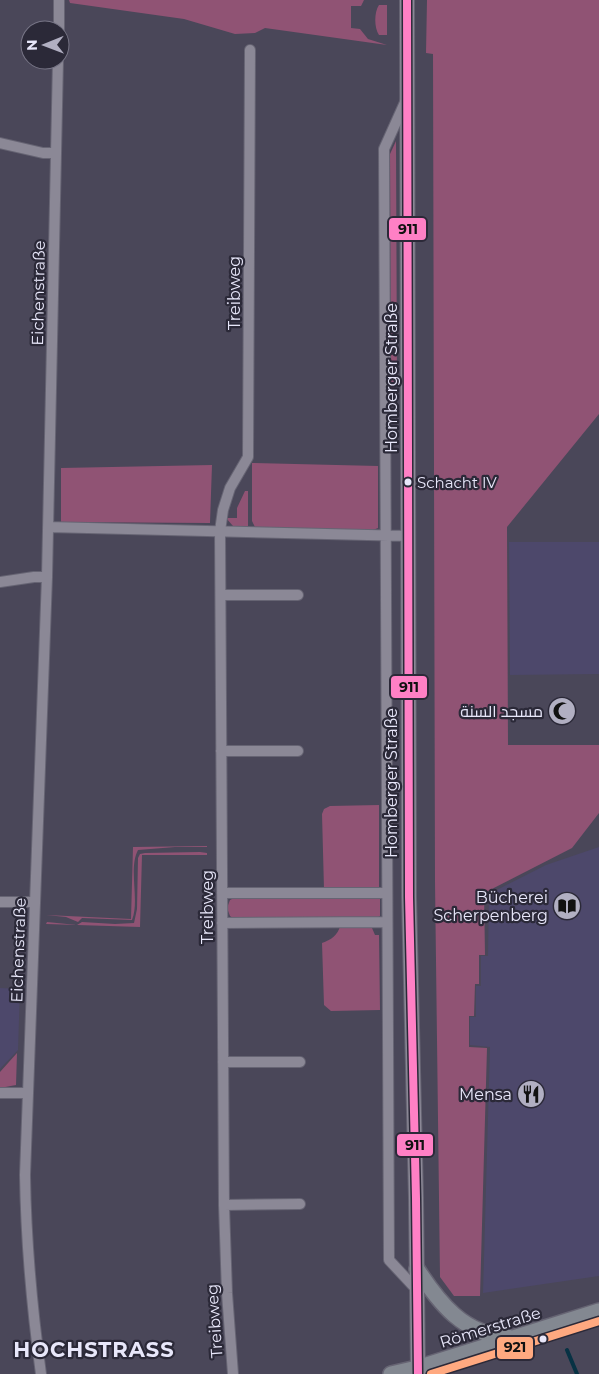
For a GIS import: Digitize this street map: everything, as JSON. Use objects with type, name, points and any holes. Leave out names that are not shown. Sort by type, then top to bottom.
[{"type":"main road","name":"Homberger Straße","points":[[407,0],[409,897],[417,1269],[417,1371]]},
{"type":"main road","points":[[417,1269],[441,1304],[463,1323],[484,1333],[498,1337],[515,1338]]},
{"type":"main road","name":"Römerstraße","points":[[391,1374],[417,1371],[599,1311]]},
{"type":"street","points":[[59,0],[59,20]]},
{"type":"street","name":"Treibweg","points":[[233,1374],[226,1277],[224,1206],[220,531],[223,510],[230,488],[248,457],[250,50]]},
{"type":"street","name":"Eichenstraße","points":[[41,1374],[26,1235],[24,1175],[47,577],[58,70]]},
{"type":"street","name":"Homberger Straße","points":[[407,97],[384,149],[387,535],[386,922],[389,1260],[417,1290]]},
{"type":"street","points":[[0,143],[43,153],[56,153]]},
{"type":"street","points":[[48,527],[408,536]]},
{"type":"street","points":[[0,582],[47,577]]},
{"type":"street","points":[[221,595],[298,595]]},
{"type":"street","points":[[221,752],[298,751]]},
{"type":"street","points":[[222,893],[387,893]]},
{"type":"street","points":[[0,902],[35,902]]},
{"type":"street","points":[[222,922],[386,922]]},
{"type":"street","points":[[223,1062],[300,1062]]},
{"type":"street","points":[[0,1093],[28,1093]]},
{"type":"street","points":[[224,1206],[300,1204]]},
{"type":"shaded area","points":[[69,0],[364,0],[361,6],[351,6],[351,28],[360,29],[368,39],[387,45],[265,28],[255,33],[235,34],[184,19],[70,3]]},
{"type":"shaded area","points":[[427,0],[599,0],[599,414],[507,527],[508,745],[599,745],[599,813],[572,848],[484,893],[485,955],[479,955],[479,984],[475,984],[474,1016],[469,1016],[469,1047],[487,1048],[480,1296],[454,1296],[440,1277],[435,882],[433,54],[426,53]]},
{"type":"shaded area","points":[[379,5],[387,5],[387,35],[379,35],[376,28],[375,16]]},
{"type":"shaded area","points":[[396,141],[397,379],[391,394],[390,154]]},
{"type":"shaded area","points":[[252,463],[378,466],[378,528],[373,530],[255,527],[252,521]]},
{"type":"shaded area","points":[[212,465],[210,523],[61,522],[61,468]]},
{"type":"shaded area","points":[[245,491],[248,491],[248,527],[233,526],[226,518],[237,518],[237,508]]},
{"type":"shaded area","points":[[509,542],[599,542],[599,674],[510,675]]},
{"type":"shaded area","points":[[379,805],[379,887],[377,889],[324,889],[322,814],[324,809],[330,806]]},
{"type":"shaded area","points":[[207,846],[138,850],[134,866],[135,903],[132,920],[82,918],[78,922],[66,917],[46,915],[131,919],[133,847]]},
{"type":"shaded area","points":[[599,847],[599,1276],[483,1293],[490,1047],[470,1045],[470,1017],[476,1017],[476,986],[481,986],[481,956],[488,956],[489,894],[546,865]]},
{"type":"shaded area","points":[[207,853],[207,855],[142,855],[140,927],[77,925],[82,922],[134,923],[137,909],[138,858],[140,854]]},
{"type":"shaded area","points":[[236,897],[378,898],[380,899],[380,916],[377,918],[234,919],[230,916],[227,908],[230,900]]},
{"type":"shaded area","points":[[47,922],[77,925],[46,924]]},
{"type":"shaded area","points":[[340,926],[373,926],[375,935],[379,935],[380,1010],[331,1011],[324,1005],[322,943],[334,937]]},
{"type":"shaded area","points":[[0,988],[20,989],[18,1050],[0,1069]]},
{"type":"shaded area","points":[[17,1053],[16,1085],[0,1088],[0,1072]]},
{"type":"waterway","points":[[567,1350],[577,1374]]},
{"type":"transit line","name":"911","points":[[407,0],[409,897],[418,1374]]},
{"type":"transit line","name":"921","points":[[431,1374],[599,1321]]},
{"type":"place","name":"Schacht IV","points":[[408,482]]},
{"type":"place","name":"مسجد السنة","points":[[562,711]]},
{"type":"place","name":"Bücherei Scherpenberg","points":[[567,906]]},
{"type":"place","name":"Mensa","points":[[531,1094]]},
{"type":"district","name":"HOCHSTRASS","points":[[94,1350]]}]
